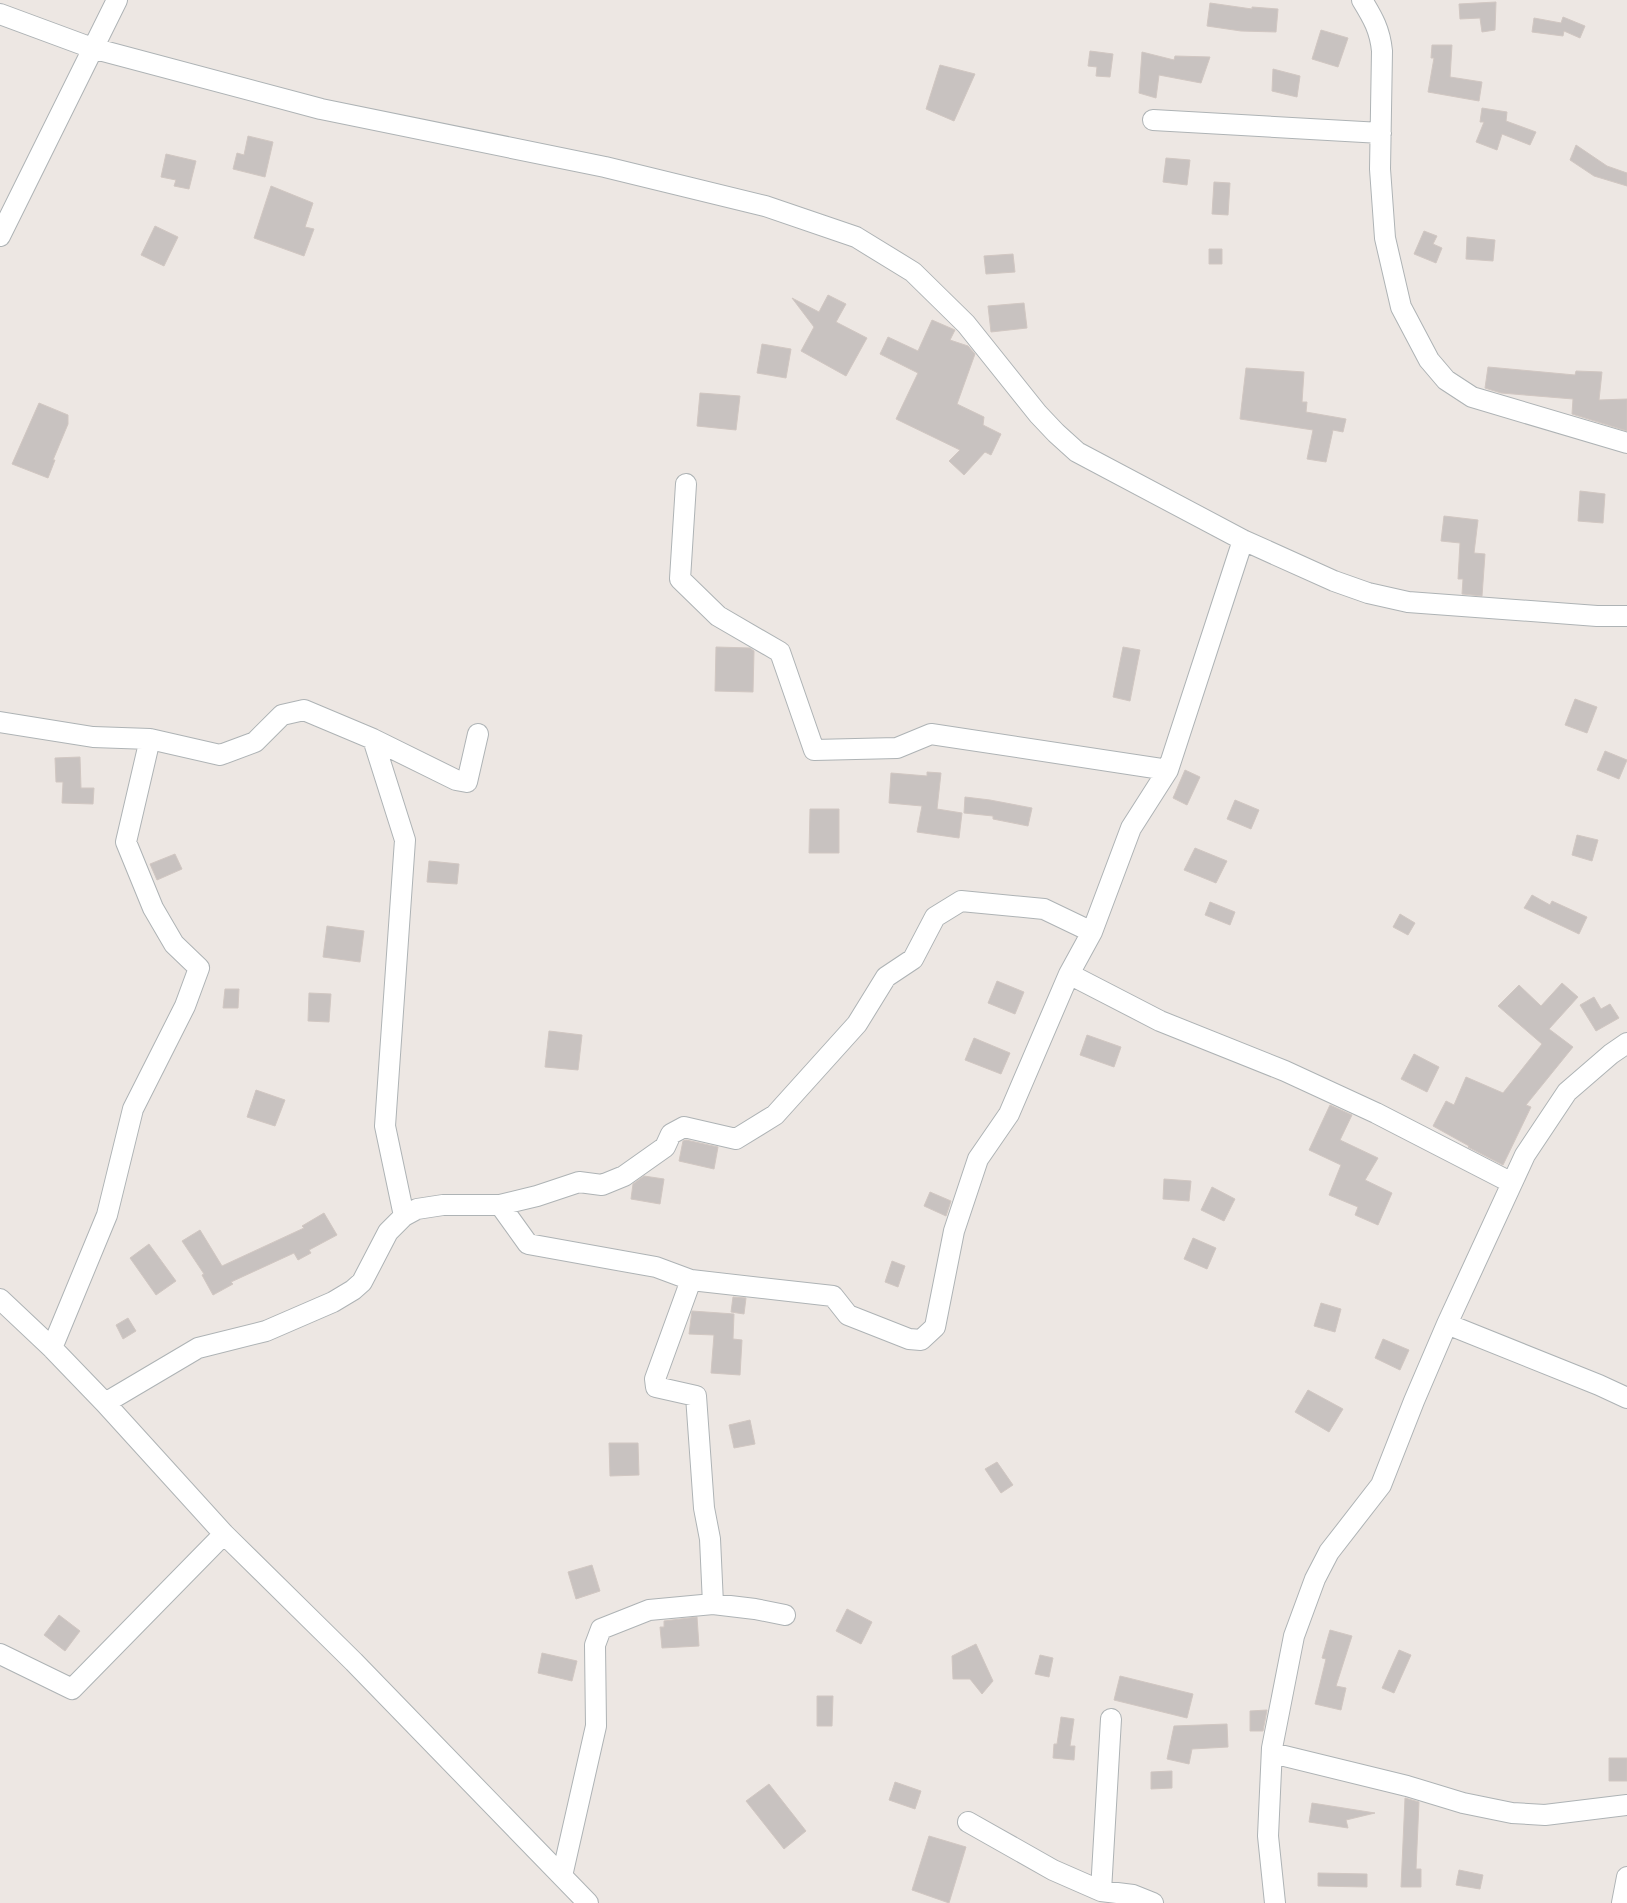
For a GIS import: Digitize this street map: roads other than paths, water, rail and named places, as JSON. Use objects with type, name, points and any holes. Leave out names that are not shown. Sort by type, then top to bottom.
[{"type":"street","points":[[0,236],[117,0]]},
{"type":"street","points":[[1362,0],[1380,35],[1382,52],[1380,169],[1385,238],[1401,307],[1429,360],[1446,380],[1472,397],[1627,443]]},
{"type":"street","points":[[0,14],[92,48],[321,110],[605,168],[764,206],[856,237],[913,272],[966,324],[1038,414],[1077,452],[1244,540],[1334,581],[1368,593],[1408,602],[1597,616],[1627,616]]},
{"type":"street","points":[[1153,120],[1381,133]]},
{"type":"street","points":[[686,484],[680,579],[718,616],[780,652],[814,750],[897,748],[932,734],[1168,770]]},
{"type":"street","points":[[500,1205],[528,1244],[656,1267],[691,1280],[833,1296],[848,1315],[909,1339],[921,1340],[935,1328],[954,1231],[978,1159],[1009,1114],[1069,974],[1092,932],[1131,828],[1168,770],[1244,540]]},
{"type":"street","points":[[0,722],[93,737],[150,740],[220,755],[255,742],[282,715],[304,710],[373,739],[456,780],[467,782],[478,734]]},
{"type":"street","points":[[373,739],[405,840],[385,1126],[404,1216]]},
{"type":"street","points":[[52,1348],[107,1215],[133,1109],[185,1006],[199,968],[174,944],[153,908],[126,842],[150,740]]},
{"type":"street","points":[[105,1403],[198,1348],[266,1331],[333,1302],[353,1290],[362,1282],[388,1232],[404,1216],[417,1210],[443,1206],[500,1205],[537,1196],[579,1182],[602,1185],[624,1176],[665,1148],[671,1134],[684,1127],[736,1139],[775,1115],[857,1024],[886,977],[913,959],[935,917],[961,901],[1044,909],[1092,932]]},
{"type":"street","points":[[1069,974],[1160,1021],[1285,1071],[1376,1113],[1512,1183]]},
{"type":"street","points":[[1275,1903],[1268,1836],[1272,1753],[1294,1636],[1315,1579],[1329,1552],[1381,1485],[1447,1324],[1525,1155],[1567,1092],[1612,1054],[1627,1044]]},
{"type":"street","points":[[691,1280],[655,1379],[656,1387],[696,1396],[704,1508],[710,1539],[713,1604]]},
{"type":"street","points":[[0,1299],[52,1348],[105,1403],[224,1534],[354,1662],[588,1903]]},
{"type":"street","points":[[1447,1324],[1627,1398]]},
{"type":"street","points":[[0,1654],[72,1689],[224,1534]]},
{"type":"street","points":[[562,1876],[596,1726],[595,1645],[601,1629],[649,1610],[713,1604],[785,1615]]},
{"type":"street","points":[[1101,1891],[1111,1719]]},
{"type":"street","points":[[1272,1753],[1407,1786],[1463,1803],[1512,1813],[1545,1815],[1627,1810]]},
{"type":"street","points":[[968,1822],[1054,1870],[1101,1891],[1133,1895],[1153,1903]]},
{"type":"street","points":[[1622,1903],[1627,1877]]}]
